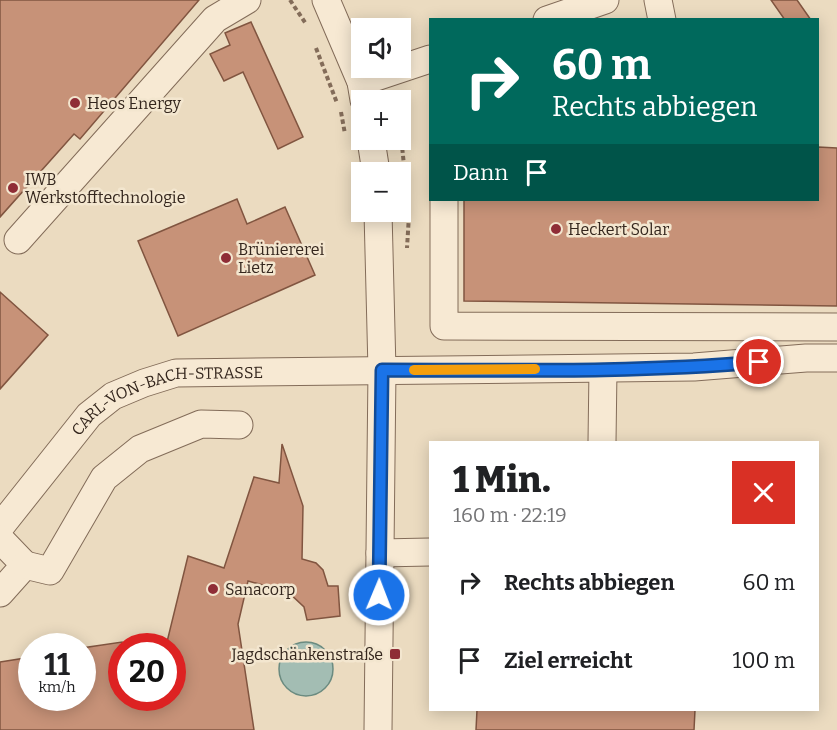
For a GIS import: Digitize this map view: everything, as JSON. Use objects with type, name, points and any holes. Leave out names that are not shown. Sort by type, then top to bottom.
[{"type":"street","points":[[18,240],[215,19],[247,0]]},
{"type":"street","points":[[326,0],[363,90]]},
{"type":"street","points":[[553,18],[605,0]]},
{"type":"street","points":[[658,0],[662,18]]},
{"type":"street","points":[[365,90],[429,59]]},
{"type":"street","points":[[444,201],[444,326],[837,327]]},
{"type":"street","points":[[367,222],[382,370],[378,730]]},
{"type":"street","points":[[664,325],[664,367]]},
{"type":"street","name":"CARL-VON-BACH-STRASSE","points":[[0,527],[88,415],[113,396],[144,382],[176,373],[603,369],[713,366],[806,358],[837,358]]},
{"type":"street","points":[[602,441],[603,369]]},
{"type":"street","points":[[0,539],[25,565],[50,572],[104,478],[140,449],[201,424],[239,425]]},
{"type":"street","points":[[380,554],[429,552]]},
{"type":"street","points":[[0,593],[25,565]]},
{"type":"path","points":[[290,0],[308,27]]},
{"type":"path","points":[[312,38],[341,114],[351,129]]},
{"type":"shaded area","points":[[306,642],[316,644],[325,650],[331,659],[333,669],[331,679],[325,688],[316,694],[306,696],[296,694],[287,688],[281,679],[279,669],[281,659],[287,650],[296,644]]},
{"type":"building","name":"Heos Energy","points":[[0,0],[199,0],[80,139],[74,134],[0,217]]},
{"type":"building","points":[[771,0],[797,0],[810,18],[784,18]]},
{"type":"building","points":[[251,22],[303,137],[278,149],[243,72],[224,81],[210,54],[230,45],[225,33]]},
{"type":"building","points":[[819,147],[837,148],[837,306],[464,301],[464,201],[819,201]]},
{"type":"building","name":"Brüniererei Lietz","points":[[237,199],[247,224],[285,207],[315,275],[178,336],[138,241]]},
{"type":"building","points":[[0,292],[48,335],[0,389]]},
{"type":"building","name":"Sanacorp","points":[[282,444],[303,506],[302,559],[316,563],[323,570],[328,586],[338,586],[340,616],[307,620],[304,607],[288,592],[248,581],[238,624],[254,730],[0,730],[0,662],[18,659],[18,711],[96,711],[96,646],[108,644],[108,711],[186,711],[186,633],[169,633],[188,556],[224,568],[254,477],[279,483]]},
{"type":"building","points":[[477,711],[695,711],[694,730],[476,730]]},
{"type":"slow traffic","points":[[414,370],[535,369]]},
{"type":"place","name":"Heos Energy","points":[[75,103]]},
{"type":"place","name":"IWB Werkstofftechnologie","points":[[13,188]]},
{"type":"place","name":"Heckert Solar","points":[[556,229]]},
{"type":"place","name":"Brüniererei Lietz","points":[[226,258]]},
{"type":"place","name":"Sanacorp","points":[[213,589]]},
{"type":"place","name":"Jagdschänkenstraße","points":[[395,654]]},
{"type":"route","points":[[379,595],[382,370],[576,369],[713,366],[759,362]]}]
